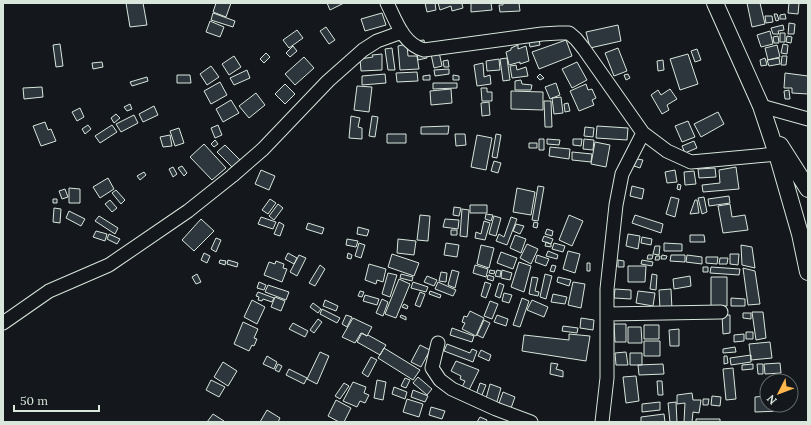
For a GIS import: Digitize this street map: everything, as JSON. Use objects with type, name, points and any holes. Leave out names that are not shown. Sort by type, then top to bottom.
[{"type":"main road","points":[[715,3],[761,106],[777,154],[800,234],[808,272]]},
{"type":"main road","points":[[768,128],[808,189]]},
{"type":"street","points":[[387,3],[408,42],[417,48],[424,50],[542,34],[569,33],[584,49],[643,133],[667,151],[691,162],[777,154]]},
{"type":"street","points":[[3,323],[49,291],[110,265],[188,211],[263,149],[328,81],[363,50],[377,41],[402,32]]},
{"type":"street","points":[[761,106],[808,119]]},
{"type":"street","points":[[602,422],[606,378],[608,314],[607,290],[617,198],[622,174],[643,133]]},
{"type":"street","points":[[608,314],[721,312]]},
{"type":"street","points":[[438,343],[432,368],[440,380],[452,389],[496,409],[531,422]]},
{"type":"building","points":[[126,3],[143,3],[147,25],[130,27]]},
{"type":"building","points":[[216,3],[231,3],[226,17],[213,12]]},
{"type":"building","points":[[327,3],[344,3],[330,10]]},
{"type":"building","points":[[425,3],[435,3],[436,10],[427,12]]},
{"type":"building","points":[[438,3],[464,3],[462,4],[463,8],[452,11],[451,6],[440,10]]},
{"type":"building","points":[[471,3],[491,3],[492,10],[471,12]]},
{"type":"building","points":[[503,3],[519,3],[520,11],[500,12],[499,5],[503,5]]},
{"type":"building","points":[[747,3],[760,3],[765,24],[752,27]]},
{"type":"building","points":[[789,3],[799,3],[798,14],[788,13]]},
{"type":"building","points":[[213,13],[235,21],[233,27],[211,20]]},
{"type":"building","points":[[382,13],[386,25],[365,31],[361,19]]},
{"type":"building","points":[[774,14],[777,14],[779,20],[776,21]]},
{"type":"building","points":[[785,14],[786,19],[780,19],[780,15]]},
{"type":"building","points":[[765,16],[772,16],[773,22],[766,23]]},
{"type":"building","points":[[210,21],[224,27],[220,37],[206,32]]},
{"type":"building","points":[[789,23],[795,24],[794,34],[788,34]]},
{"type":"building","points":[[618,25],[621,41],[590,48],[586,32]]},
{"type":"building","points":[[783,25],[784,30],[778,31],[779,34],[773,34],[771,28]]},
{"type":"building","points":[[326,27],[335,40],[329,44],[320,31]]},
{"type":"building","points":[[297,30],[303,38],[289,48],[283,40]]},
{"type":"building","points":[[537,30],[540,45],[530,47],[527,32]]},
{"type":"building","points":[[770,31],[773,44],[761,47],[757,35]]},
{"type":"building","points":[[780,33],[785,33],[785,42],[780,42]]},
{"type":"building","points":[[778,36],[779,43],[774,43],[773,37]]},
{"type":"building","points":[[787,36],[792,37],[791,43],[786,42]]},
{"type":"building","points":[[424,40],[427,58],[418,60],[415,41]]},
{"type":"building","points":[[566,40],[572,56],[539,69],[532,52]]},
{"type":"building","points":[[60,44],[63,66],[56,67],[53,45]]},
{"type":"building","points":[[407,44],[408,56],[417,56],[419,69],[400,70],[398,46]]},
{"type":"building","points":[[783,44],[788,45],[787,54],[781,53]]},
{"type":"building","points":[[518,45],[518,49],[526,46],[529,61],[509,65],[506,52]]},
{"type":"building","points":[[777,45],[780,57],[768,60],[765,48]]},
{"type":"building","points":[[293,46],[297,51],[290,57],[286,53]]},
{"type":"building","points":[[392,48],[395,70],[388,70],[385,49]]},
{"type":"building","points":[[618,48],[627,71],[614,76],[605,53]]},
{"type":"building","points":[[697,49],[701,60],[695,62],[691,51]]},
{"type":"building","points":[[439,52],[442,66],[434,68],[431,54]]},
{"type":"building","points":[[266,53],[270,57],[264,63],[260,59]]},
{"type":"building","points":[[382,54],[382,70],[361,71],[360,59],[373,57],[372,55]]},
{"type":"building","points":[[688,54],[698,84],[680,90],[670,59]]},
{"type":"building","points":[[234,56],[241,67],[229,75],[222,64]]},
{"type":"building","points":[[782,56],[787,56],[786,65],[781,65]]},
{"type":"building","points":[[304,57],[314,68],[295,85],[285,74]]},
{"type":"building","points":[[507,58],[510,80],[503,81],[500,59]]},
{"type":"building","points":[[765,58],[767,65],[761,66],[760,60]]},
{"type":"building","points":[[779,58],[780,64],[769,66],[767,60]]},
{"type":"building","points":[[499,59],[500,70],[487,71],[486,61]]},
{"type":"building","points":[[448,60],[449,67],[444,67],[443,61]]},
{"type":"building","points":[[663,60],[664,70],[658,71],[657,61]]},
{"type":"building","points":[[102,62],[103,67],[93,69],[92,63]]},
{"type":"building","points":[[577,62],[587,80],[572,88],[562,69]]},
{"type":"building","points":[[483,63],[484,77],[490,75],[491,84],[477,86],[474,65]]},
{"type":"building","points":[[516,65],[517,70],[526,67],[528,76],[512,78],[510,66]]},
{"type":"building","points":[[211,66],[219,77],[207,85],[200,74]]},
{"type":"building","points":[[449,69],[449,74],[435,76],[434,70]]},
{"type":"building","points":[[247,70],[250,78],[234,85],[230,78]]},
{"type":"building","points":[[417,72],[418,81],[397,82],[396,73]]},
{"type":"building","points":[[785,73],[808,76],[808,94],[792,93],[792,88],[784,88]]},
{"type":"building","points":[[385,74],[386,83],[362,85],[362,76]]},
{"type":"building","points":[[540,74],[544,78],[540,80],[537,77]]},
{"type":"building","points":[[628,74],[630,78],[626,80],[624,75]]},
{"type":"building","points":[[177,75],[190,75],[191,83],[177,83]]},
{"type":"building","points":[[430,75],[430,80],[423,80],[423,76]]},
{"type":"building","points":[[453,75],[459,76],[459,80],[453,80]]},
{"type":"building","points":[[147,77],[148,81],[132,86],[130,82]]},
{"type":"building","points":[[521,80],[522,84],[532,85],[531,90],[515,90],[515,81]]},
{"type":"building","points":[[220,82],[227,95],[211,104],[204,91]]},
{"type":"building","points":[[433,83],[457,83],[457,88],[433,89]]},
{"type":"building","points":[[556,83],[560,95],[550,99],[545,87]]},
{"type":"building","points":[[285,84],[295,94],[285,104],[275,94]]},
{"type":"building","points":[[586,84],[588,90],[592,89],[596,98],[592,100],[594,105],[579,111],[570,91]]},
{"type":"building","points":[[357,86],[372,87],[369,112],[354,110]]},
{"type":"building","points":[[42,87],[43,97],[24,99],[23,88]]},
{"type":"building","points":[[481,88],[487,88],[487,92],[492,92],[492,101],[482,101]]},
{"type":"building","points":[[451,89],[452,103],[431,105],[430,91]]},
{"type":"building","points":[[670,89],[677,99],[667,105],[669,110],[662,114],[651,95],[658,90],[661,95]]},
{"type":"building","points":[[789,90],[790,99],[785,99],[784,91]]},
{"type":"building","points":[[511,91],[543,92],[543,110],[511,109]]},
{"type":"building","points":[[256,93],[265,105],[249,118],[239,106]]},
{"type":"building","points":[[561,97],[563,113],[554,114],[552,98]]},
{"type":"building","points":[[231,100],[239,113],[223,122],[216,109]]},
{"type":"building","points":[[544,101],[551,101],[552,127],[545,127]]},
{"type":"building","points":[[489,102],[490,115],[482,116],[481,103]]},
{"type":"building","points":[[568,103],[570,111],[565,112],[564,104]]},
{"type":"building","points":[[130,104],[132,109],[127,111],[124,107]]},
{"type":"building","points":[[154,106],[158,115],[143,122],[139,114]]},
{"type":"building","points":[[80,108],[84,117],[77,121],[72,112]]},
{"type":"building","points":[[718,112],[724,124],[701,137],[694,124]]},
{"type":"building","points":[[116,114],[120,118],[114,123],[111,118]]},
{"type":"building","points":[[134,115],[138,123],[121,132],[116,124]]},
{"type":"building","points":[[351,116],[360,118],[358,127],[362,128],[362,139],[349,138]]},
{"type":"building","points":[[372,116],[378,117],[375,137],[369,136]]},
{"type":"building","points":[[688,121],[695,137],[682,142],[675,126]]},
{"type":"building","points":[[45,122],[48,130],[51,129],[56,141],[41,146],[33,126]]},
{"type":"building","points":[[88,125],[91,129],[85,134],[82,129]]},
{"type":"building","points":[[112,125],[117,132],[100,143],[95,136]]},
{"type":"building","points":[[218,125],[222,135],[215,138],[211,128]]},
{"type":"building","points":[[449,126],[448,134],[421,134],[421,127]]},
{"type":"building","points":[[597,126],[628,128],[627,140],[596,138]]},
{"type":"building","points":[[585,127],[594,128],[593,137],[584,136]]},
{"type":"building","points":[[179,128],[184,143],[175,146],[170,131]]},
{"type":"building","points":[[387,134],[406,134],[406,143],[387,143]]},
{"type":"building","points":[[455,134],[465,134],[466,145],[456,146]]},
{"type":"building","points":[[496,134],[501,135],[497,158],[492,157]]},
{"type":"building","points":[[170,135],[172,146],[163,147],[160,137]]},
{"type":"building","points":[[477,135],[492,138],[486,170],[471,167]]},
{"type":"building","points":[[539,139],[544,139],[544,150],[539,150]]},
{"type":"building","points":[[547,139],[560,140],[559,145],[547,144]]},
{"type":"building","points":[[573,139],[582,139],[581,146],[573,145]]},
{"type":"building","points":[[584,139],[594,140],[593,150],[583,149]]},
{"type":"building","points":[[215,140],[218,144],[214,147],[211,144]]},
{"type":"building","points":[[694,141],[697,148],[685,153],[682,146]]},
{"type":"building","points":[[595,142],[610,145],[606,167],[591,164]]},
{"type":"building","points":[[529,143],[537,143],[537,148],[529,148]]},
{"type":"building","points":[[204,144],[226,168],[212,180],[190,157]]},
{"type":"building","points":[[225,145],[240,160],[233,168],[217,152]]},
{"type":"building","points":[[550,147],[570,149],[569,159],[549,156]]},
{"type":"building","points":[[572,152],[592,154],[591,162],[572,160]]},
{"type":"building","points":[[637,159],[643,160],[640,168],[634,166]]},
{"type":"building","points":[[494,161],[501,163],[498,173],[491,171]]},
{"type":"building","points":[[182,166],[187,173],[184,176],[178,168]]},
{"type":"building","points":[[173,167],[177,174],[173,177],[169,169]]},
{"type":"building","points":[[736,167],[739,189],[703,192],[702,185],[720,183],[719,170]]},
{"type":"building","points":[[715,168],[716,177],[699,178],[698,169]]},
{"type":"building","points":[[261,170],[275,176],[269,190],[255,184]]},
{"type":"building","points":[[675,170],[677,182],[667,183],[665,172]]},
{"type":"building","points":[[694,171],[696,184],[685,185],[684,172]]},
{"type":"building","points":[[144,172],[146,175],[140,180],[137,176]]},
{"type":"building","points":[[108,178],[114,189],[100,198],[93,187]]},
{"type":"building","points":[[678,184],[681,185],[680,190],[677,189]]},
{"type":"building","points":[[538,186],[544,187],[538,221],[532,220]]},
{"type":"building","points":[[632,186],[644,189],[642,199],[630,196]]},
{"type":"building","points":[[69,188],[80,189],[80,203],[69,203]]},
{"type":"building","points":[[517,188],[535,192],[531,215],[513,212]]},
{"type":"building","points":[[65,189],[68,197],[62,199],[59,191]]},
{"type":"building","points":[[116,190],[125,200],[121,204],[112,193]]},
{"type":"building","points":[[729,196],[730,203],[709,206],[708,199]]},
{"type":"building","points":[[671,197],[679,199],[675,217],[666,214]]},
{"type":"building","points":[[704,197],[707,212],[702,214],[698,198]]},
{"type":"building","points":[[53,199],[57,199],[57,203],[53,203]]},
{"type":"building","points":[[270,199],[276,203],[268,214],[262,210]]},
{"type":"building","points":[[110,200],[117,208],[112,212],[105,204]]},
{"type":"building","points":[[695,200],[697,200],[699,213],[690,214]]},
{"type":"building","points":[[278,204],[283,208],[274,220],[269,216]]},
{"type":"building","points":[[730,204],[732,217],[745,215],[748,230],[723,233],[718,206]]},
{"type":"building","points":[[470,205],[487,205],[487,213],[470,213]]},
{"type":"building","points":[[454,207],[461,208],[459,216],[453,215]]},
{"type":"building","points":[[54,208],[61,209],[60,223],[53,222]]},
{"type":"building","points":[[462,209],[469,210],[467,237],[460,236]]},
{"type":"building","points":[[69,211],[85,219],[81,226],[66,218]]},
{"type":"building","points":[[486,214],[493,215],[491,221],[485,219]]},
{"type":"building","points":[[420,215],[430,216],[428,241],[417,240]]},
{"type":"building","points":[[569,215],[583,221],[572,246],[559,240]]},
{"type":"building","points":[[635,215],[663,224],[661,233],[632,223]]},
{"type":"building","points":[[99,216],[118,228],[115,234],[95,221]]},
{"type":"building","points":[[494,216],[501,218],[496,236],[489,234]]},
{"type":"building","points":[[261,217],[276,222],[273,229],[258,224]]},
{"type":"building","points":[[511,217],[517,219],[507,245],[496,241],[499,234],[504,237]]},
{"type":"building","points":[[201,219],[214,231],[194,251],[182,240]]},
{"type":"building","points":[[445,219],[459,220],[458,229],[443,227]]},
{"type":"building","points":[[484,221],[490,223],[485,240],[475,238],[476,232],[481,234]]},
{"type":"building","points":[[279,222],[284,225],[280,236],[274,234]]},
{"type":"building","points":[[534,222],[538,223],[537,228],[533,227]]},
{"type":"building","points":[[308,223],[324,228],[322,234],[306,229]]},
{"type":"building","points":[[516,224],[524,226],[520,234],[513,231]]},
{"type":"building","points":[[358,227],[369,230],[367,236],[357,234]]},
{"type":"building","points":[[547,229],[553,231],[552,236],[545,234]]},
{"type":"building","points":[[451,230],[457,230],[457,235],[451,235]]},
{"type":"building","points":[[96,231],[107,234],[105,241],[93,237]]},
{"type":"building","points":[[109,234],[120,239],[117,244],[107,239]]},
{"type":"building","points":[[628,234],[640,236],[638,249],[626,246]]},
{"type":"building","points":[[515,235],[526,239],[521,253],[510,248]]},
{"type":"building","points":[[690,235],[704,235],[705,242],[690,242]]},
{"type":"building","points":[[544,236],[553,239],[551,244],[542,241]]},
{"type":"building","points":[[642,237],[652,239],[651,245],[641,243]]},
{"type":"building","points":[[216,238],[221,240],[216,252],[211,249]]},
{"type":"building","points":[[347,239],[358,241],[356,247],[346,245]]},
{"type":"building","points":[[398,239],[416,241],[414,255],[397,253]]},
{"type":"building","points":[[546,242],[551,244],[551,247],[545,246]]},
{"type":"building","points":[[359,243],[365,245],[361,258],[355,256]]},
{"type":"building","points":[[446,243],[459,245],[457,257],[444,255]]},
{"type":"building","points":[[554,243],[565,246],[563,252],[552,249]]},
{"type":"building","points":[[664,243],[682,244],[682,251],[664,251]]},
{"type":"building","points":[[527,244],[538,249],[531,264],[520,258]]},
{"type":"building","points":[[481,245],[494,248],[489,268],[477,264]]},
{"type":"building","points":[[741,245],[752,247],[755,268],[742,265]]},
{"type":"building","points":[[655,246],[660,246],[659,255],[653,254]]},
{"type":"building","points":[[548,251],[558,255],[557,259],[546,256]]},
{"type":"building","points":[[568,251],[580,254],[575,273],[563,269]]},
{"type":"building","points":[[501,252],[517,258],[513,269],[497,263]]},
{"type":"building","points":[[204,253],[210,256],[207,263],[201,260]]},
{"type":"building","points":[[288,253],[297,258],[294,264],[285,259]]},
{"type":"building","points":[[348,253],[352,255],[351,259],[347,258]]},
{"type":"building","points":[[392,254],[419,263],[414,276],[388,267]]},
{"type":"building","points":[[730,254],[739,254],[738,265],[730,264]]},
{"type":"building","points":[[299,255],[306,258],[297,276],[290,272]]},
{"type":"building","points":[[537,255],[549,259],[546,266],[535,262]]},
{"type":"building","points":[[648,255],[653,255],[652,259],[647,259]]},
{"type":"building","points":[[662,255],[667,256],[666,259],[661,259]]},
{"type":"building","points":[[671,255],[685,255],[685,262],[670,261]]},
{"type":"building","points":[[687,255],[702,257],[702,264],[686,262]]},
{"type":"building","points":[[656,256],[660,256],[659,260],[655,260]]},
{"type":"building","points":[[706,257],[718,257],[717,264],[706,263]]},
{"type":"building","points":[[720,258],[728,258],[727,264],[719,264]]},
{"type":"building","points":[[220,260],[226,261],[225,265],[219,263]]},
{"type":"building","points":[[228,260],[238,263],[237,267],[227,264]]},
{"type":"building","points":[[618,260],[624,261],[624,267],[618,267]]},
{"type":"building","points":[[642,260],[653,262],[652,266],[641,264]]},
{"type":"building","points":[[276,261],[284,264],[283,268],[287,269],[282,282],[264,275],[269,262],[275,264]]},
{"type":"building","points":[[519,262],[531,266],[524,292],[511,287]]},
{"type":"building","points":[[587,263],[590,263],[590,271],[587,271]]},
{"type":"building","points":[[369,264],[386,269],[383,282],[377,280],[376,284],[365,280]]},
{"type":"building","points":[[320,265],[325,269],[315,286],[309,283]]},
{"type":"building","points":[[475,265],[488,269],[486,277],[473,273]]},
{"type":"building","points":[[552,265],[556,266],[554,272],[550,271]]},
{"type":"building","points":[[628,266],[646,266],[645,282],[628,282]]},
{"type":"building","points":[[703,267],[708,267],[708,272],[703,272]]},
{"type":"building","points":[[711,267],[740,269],[739,275],[710,273]]},
{"type":"building","points":[[743,268],[755,271],[760,304],[748,305]]},
{"type":"building","points":[[452,270],[459,272],[455,288],[448,285]]},
{"type":"building","points":[[490,270],[495,271],[494,274],[489,273]]},
{"type":"building","points":[[497,270],[501,271],[500,277],[495,276]]},
{"type":"building","points":[[502,270],[512,273],[510,280],[501,278]]},
{"type":"building","points":[[441,272],[447,273],[446,282],[439,281]]},
{"type":"building","points":[[388,273],[397,275],[390,297],[382,294]]},
{"type":"building","points":[[197,274],[201,282],[196,284],[192,277]]},
{"type":"building","points":[[401,274],[413,277],[412,281],[400,278]]},
{"type":"building","points":[[545,274],[552,276],[546,299],[540,297]]},
{"type":"building","points":[[652,274],[657,275],[656,290],[650,289]]},
{"type":"building","points":[[488,275],[494,277],[493,281],[487,279]]},
{"type":"building","points":[[427,276],[437,280],[434,286],[424,282]]},
{"type":"building","points":[[690,276],[691,286],[674,289],[673,279]]},
{"type":"building","points":[[532,277],[538,278],[535,291],[539,292],[538,296],[529,294]]},
{"type":"building","points":[[558,277],[571,280],[569,286],[557,282]]},
{"type":"building","points":[[711,277],[727,277],[727,306],[711,306]]},
{"type":"building","points":[[399,279],[410,284],[396,318],[385,314]]},
{"type":"building","points":[[259,282],[266,285],[264,290],[257,288]]},
{"type":"building","points":[[413,282],[428,287],[426,292],[411,288]]},
{"type":"building","points":[[438,282],[456,290],[453,296],[435,289]]},
{"type":"building","points":[[485,282],[491,284],[486,298],[481,296]]},
{"type":"building","points":[[573,282],[585,284],[581,308],[568,305]]},
{"type":"building","points":[[499,283],[504,285],[500,298],[495,296]]},
{"type":"building","points":[[268,285],[289,292],[286,300],[265,292]]},
{"type":"building","points":[[615,289],[631,290],[631,299],[614,298]]},
{"type":"building","points":[[671,289],[672,310],[660,310],[659,290]]},
{"type":"building","points":[[360,291],[364,292],[362,297],[358,296]]},
{"type":"building","points":[[430,291],[441,295],[440,298],[429,294]]},
{"type":"building","points":[[638,291],[655,293],[653,306],[636,303]]},
{"type":"building","points":[[258,292],[274,298],[272,302],[263,299],[262,301],[258,300],[259,297],[256,296]]},
{"type":"building","points":[[420,292],[425,294],[420,307],[415,305]]},
{"type":"building","points":[[504,293],[512,295],[509,303],[502,301]]},
{"type":"building","points":[[553,294],[567,297],[565,304],[551,302]]},
{"type":"building","points":[[365,295],[379,299],[377,305],[363,301]]},
{"type":"building","points":[[275,297],[285,301],[281,311],[271,307]]},
{"type":"building","points":[[522,298],[529,301],[520,327],[513,325]]},
{"type":"building","points":[[731,298],[745,299],[745,306],[731,306]]},
{"type":"building","points":[[382,299],[388,302],[383,316],[376,313]]},
{"type":"building","points":[[252,300],[265,307],[257,324],[244,317]]},
{"type":"building","points":[[325,300],[338,306],[336,311],[323,306]]},
{"type":"building","points":[[532,300],[548,307],[544,317],[527,310]]},
{"type":"building","points":[[490,301],[498,304],[492,319],[484,316]]},
{"type":"building","points":[[313,303],[321,309],[318,313],[310,307]]},
{"type":"building","points":[[404,304],[408,306],[407,309],[402,307]]},
{"type":"building","points":[[322,309],[340,318],[337,323],[320,314]]},
{"type":"building","points":[[470,311],[484,318],[476,336],[462,329],[465,323],[462,322],[464,316],[467,317]]},
{"type":"building","points":[[752,312],[763,312],[766,338],[756,340]]},
{"type":"building","points":[[743,313],[751,313],[751,319],[743,318]]},
{"type":"building","points":[[346,315],[352,317],[347,327],[342,324]]},
{"type":"building","points":[[401,315],[406,317],[406,320],[400,317]]},
{"type":"building","points":[[497,315],[508,319],[506,326],[494,322]]},
{"type":"building","points":[[722,315],[730,315],[730,333],[723,334]]},
{"type":"building","points":[[353,318],[372,327],[367,336],[361,333],[355,343],[342,337]]},
{"type":"building","points":[[581,318],[594,320],[593,330],[580,328]]},
{"type":"building","points":[[318,319],[322,322],[314,333],[310,330]]},
{"type":"building","points":[[484,320],[490,323],[483,338],[477,335]]},
{"type":"building","points":[[243,322],[258,329],[254,338],[257,339],[254,346],[252,345],[249,351],[234,344]]},
{"type":"building","points":[[293,323],[308,331],[305,337],[289,329]]},
{"type":"building","points":[[614,324],[626,324],[626,342],[615,342]]},
{"type":"building","points":[[644,325],[659,325],[659,339],[644,339]]},
{"type":"building","points":[[563,326],[578,328],[577,333],[562,331]]},
{"type":"building","points":[[628,327],[641,327],[642,343],[628,343]]},
{"type":"building","points":[[452,328],[474,336],[472,342],[450,335]]},
{"type":"building","points":[[679,329],[679,346],[670,346],[669,330]]},
{"type":"building","points":[[746,332],[753,332],[753,339],[746,339]]},
{"type":"building","points":[[362,333],[386,345],[380,355],[357,342]]},
{"type":"building","points":[[569,334],[590,336],[586,361],[522,351],[524,335],[569,340]]},
{"type":"building","points":[[744,334],[744,341],[734,342],[734,335]]},
{"type":"building","points":[[644,341],[660,341],[660,356],[644,356]]},
{"type":"building","points":[[770,342],[772,358],[751,360],[749,344]]},
{"type":"building","points":[[447,344],[470,353],[472,349],[477,351],[473,362],[444,351]]},
{"type":"building","points":[[420,345],[430,350],[421,367],[411,362]]},
{"type":"building","points":[[735,347],[736,352],[723,353],[723,349]]},
{"type":"building","points":[[384,348],[420,370],[413,380],[378,358]]},
{"type":"building","points":[[481,350],[491,355],[489,361],[478,356]]},
{"type":"building","points":[[320,352],[329,356],[317,384],[307,379]]},
{"type":"building","points":[[626,352],[628,365],[616,365],[615,353]]},
{"type":"building","points":[[630,353],[642,353],[642,365],[630,365]]},
{"type":"building","points":[[751,355],[751,362],[731,365],[730,358]]},
{"type":"building","points":[[267,356],[277,362],[274,369],[263,364]]},
{"type":"building","points":[[724,356],[727,356],[728,363],[724,364]]},
{"type":"building","points":[[371,357],[377,360],[368,377],[362,373]]},
{"type":"building","points":[[456,361],[479,370],[469,390],[462,387],[465,381],[460,379],[461,376],[451,371]]},
{"type":"building","points":[[223,362],[237,371],[228,386],[214,377]]},
{"type":"building","points":[[551,363],[558,364],[556,369],[563,371],[563,377],[550,374]]},
{"type":"building","points":[[780,363],[781,373],[765,373],[764,364]]},
{"type":"building","points":[[278,364],[282,366],[279,372],[275,370]]},
{"type":"building","points":[[663,364],[664,374],[639,375],[638,365]]},
{"type":"building","points":[[753,364],[753,369],[742,370],[742,365]]},
{"type":"building","points":[[757,364],[763,364],[763,373],[758,374]]},
{"type":"building","points":[[733,368],[736,399],[726,400],[723,369]]},
{"type":"building","points":[[289,369],[307,378],[304,384],[286,375]]},
{"type":"building","points":[[636,376],[639,401],[626,403],[623,377]]},
{"type":"building","points":[[418,377],[432,389],[427,395],[413,383]]},
{"type":"building","points":[[405,378],[410,380],[406,388],[401,386]]},
{"type":"building","points":[[211,380],[225,387],[219,397],[206,390]]},
{"type":"building","points":[[377,380],[386,382],[383,400],[374,398]]},
{"type":"building","points":[[657,381],[662,381],[663,395],[658,395]]},
{"type":"building","points":[[353,382],[366,387],[364,393],[369,395],[365,403],[360,401],[357,407],[343,401]]},
{"type":"building","points":[[344,383],[349,386],[340,399],[335,396]]},
{"type":"building","points":[[480,383],[486,385],[480,400],[475,398]]},
{"type":"building","points":[[490,384],[501,388],[496,405],[485,402]]},
{"type":"building","points":[[394,387],[407,392],[405,399],[392,394]]},
{"type":"building","points":[[413,390],[428,396],[425,402],[411,397]]},
{"type":"building","points":[[503,392],[515,397],[510,411],[498,406]]},
{"type":"building","points":[[692,393],[693,400],[701,400],[699,413],[693,412],[692,422],[684,422],[685,403],[677,404],[677,395]]},
{"type":"building","points":[[712,396],[721,397],[720,406],[711,405]]},
{"type":"building","points":[[755,397],[759,397],[759,412],[755,412]]},
{"type":"building","points":[[407,399],[423,404],[419,417],[403,412]]},
{"type":"building","points":[[703,399],[709,399],[708,405],[703,405]]},
{"type":"building","points":[[336,400],[351,408],[344,422],[339,422],[328,416]]},
{"type":"building","points":[[660,402],[660,410],[642,412],[642,404]]},
{"type":"building","points":[[676,402],[677,422],[670,422],[668,403]]},
{"type":"building","points":[[431,407],[445,411],[442,419],[429,415]]},
{"type":"building","points":[[267,410],[280,418],[278,422],[260,422]]},
{"type":"building","points":[[213,414],[224,421],[224,422],[207,422]]},
{"type":"building","points":[[664,414],[665,422],[641,422],[641,417]]},
{"type":"building","points":[[480,417],[487,420],[486,422],[477,422]]},
{"type":"building","points":[[696,419],[720,419],[720,422],[696,422]]}]
